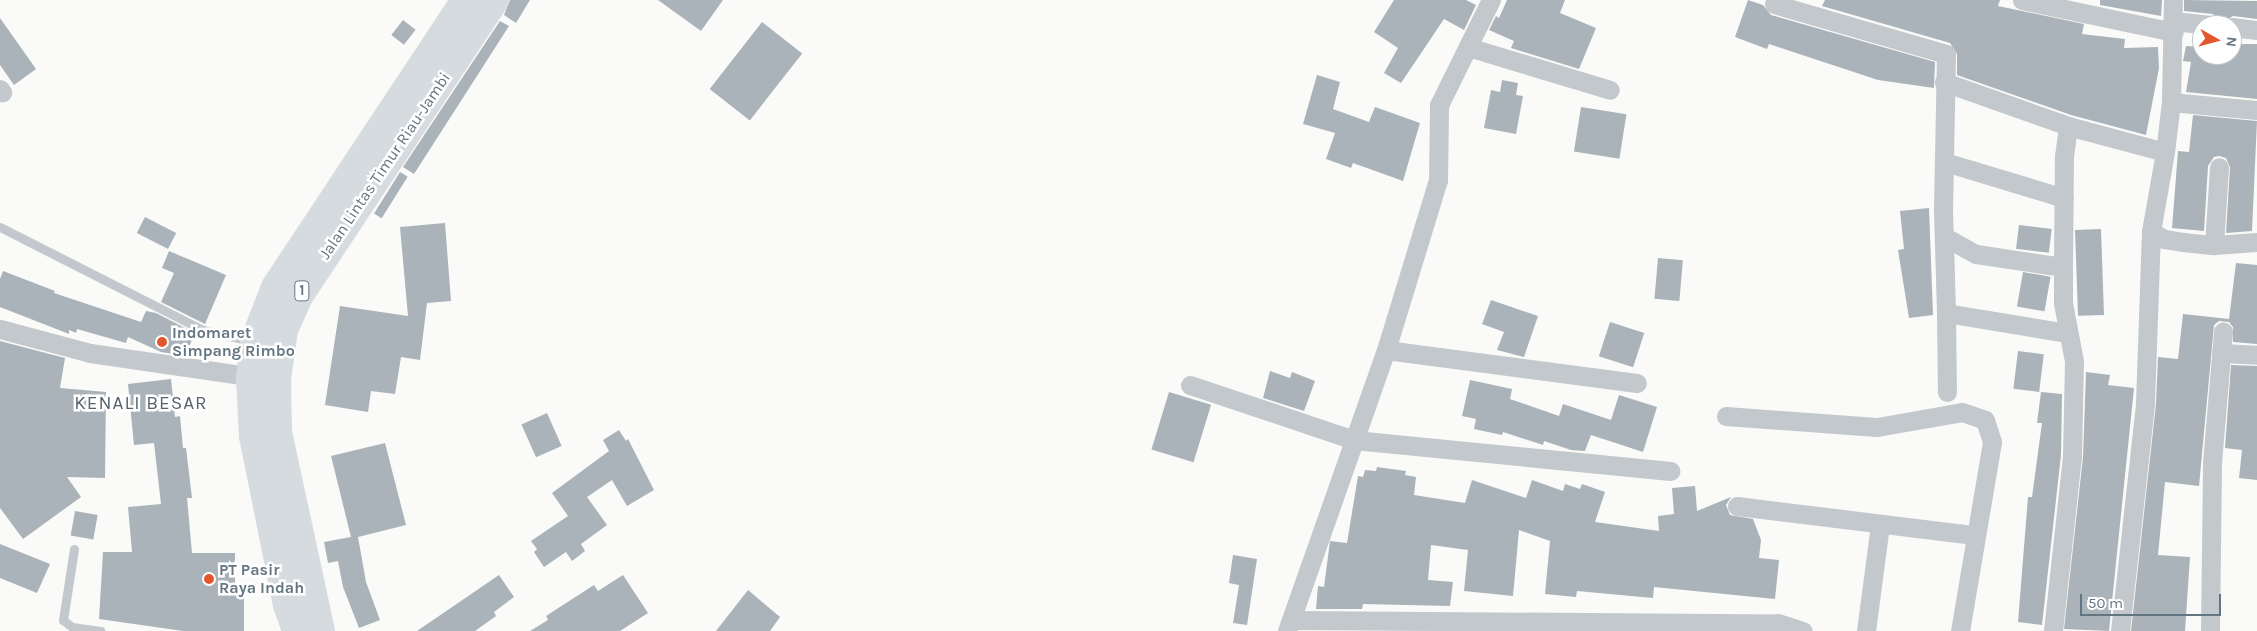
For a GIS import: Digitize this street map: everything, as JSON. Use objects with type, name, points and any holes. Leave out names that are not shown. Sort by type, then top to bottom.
[{"type":"highway","name":"Jalan Lintas Timur Riau-Jambi","points":[[321,631],[278,432],[277,379],[284,330],[298,298],[447,49],[464,0]]},
{"type":"highway","name":"Jalan Lintas Timur Riau-Jambi","points":[[296,631],[287,605],[253,436],[250,378],[254,341],[275,287],[447,49],[495,0]]},
{"type":"highway","points":[[273,631],[287,605]]},
{"type":"street","points":[[1490,0],[1439,105],[1438,180],[1386,350],[1289,626],[1778,623],[1800,627],[1803,631]]},
{"type":"street","points":[[2022,0],[2174,27],[2192,26]]},
{"type":"street","points":[[2120,631],[2145,402],[2151,231],[2165,152],[2171,102],[2174,27],[2173,0]]},
{"type":"street","points":[[1774,4],[1944,52],[1946,55],[1944,82],[1947,392]]},
{"type":"street","points":[[2242,28],[2257,30]]},
{"type":"street","points":[[1468,47],[1610,90]]},
{"type":"street","points":[[1944,82],[2068,126],[2165,152]]},
{"type":"street","points":[[2171,102],[2257,110]]},
{"type":"street","points":[[2053,631],[2072,456],[2074,361],[2067,333],[2064,267],[2064,198],[2068,126]]},
{"type":"street","points":[[1945,162],[2064,198]]},
{"type":"street","points":[[2214,245],[2219,166]]},
{"type":"street","points":[[2151,231],[2164,239],[2214,245],[2257,242]]},
{"type":"street","points":[[1945,237],[1976,254],[2064,267]]},
{"type":"street","points":[[1946,313],[2067,333]]},
{"type":"street","points":[[0,329],[90,353],[250,378],[277,379]]},
{"type":"street","points":[[2210,631],[2212,463],[2223,330]]},
{"type":"street","points":[[1386,350],[1637,383]]},
{"type":"street","points":[[2221,353],[2257,355]]},
{"type":"street","points":[[1190,385],[1354,440],[1670,470]]},
{"type":"street","points":[[1726,416],[1877,427],[1962,412],[1981,417],[1989,425],[1992,442],[1974,535],[1960,631]]},
{"type":"street","points":[[1737,506],[1974,535]]},
{"type":"street","points":[[1866,631],[1880,524]]},
{"type":"lane","points":[[0,228],[203,330],[254,341]]},
{"type":"lane","points":[[74,549],[63,620],[72,627],[101,631]]},
{"type":"building","points":[[510,0],[530,0],[516,23],[504,15]]},
{"type":"building","points":[[658,0],[723,0],[701,31]]},
{"type":"building","points":[[1394,0],[1466,0],[1476,5],[1464,30],[1444,19],[1401,83],[1384,73],[1398,48],[1374,32]]},
{"type":"building","points":[[1507,0],[1565,0],[1560,13],[1596,28],[1579,69],[1511,48],[1514,41],[1489,30],[1496,16],[1499,18]]},
{"type":"building","points":[[1748,0],[1763,5],[1771,15],[1935,62],[1934,88],[1878,80],[1769,44],[1767,49],[1735,37]]},
{"type":"building","points":[[1825,0],[2000,0],[1998,6],[2084,24],[2082,34],[2125,39],[2124,48],[2158,47],[2159,68],[2146,135],[2071,115],[1957,75],[1957,54],[1950,43],[1822,6]]},
{"type":"building","points":[[2100,0],[2162,0],[2161,16],[2100,5]]},
{"type":"building","points":[[2184,0],[2257,1],[2257,19],[2242,17],[2242,15],[2214,15],[2184,11]]},
{"type":"building","points":[[0,18],[36,69],[14,85],[0,65]]},
{"type":"building","points":[[403,20],[416,30],[404,45],[391,35]]},
{"type":"building","points":[[500,21],[509,26],[414,174],[403,167]]},
{"type":"building","points":[[762,22],[802,53],[750,120],[710,89]]},
{"type":"building","points":[[2242,44],[2257,44],[2257,99],[2186,92],[2191,62],[2183,61],[2186,46],[2192,46],[2192,65],[2242,65]]},
{"type":"building","points":[[1317,75],[1340,82],[1333,109],[1369,122],[1375,107],[1420,123],[1403,181],[1353,163],[1351,168],[1326,159],[1335,133],[1303,124]]},
{"type":"building","points":[[1502,80],[1518,83],[1516,95],[1523,96],[1516,134],[1484,128],[1491,90],[1500,92]]},
{"type":"building","points":[[1581,107],[1626,114],[1619,159],[1574,151]]},
{"type":"building","points":[[2193,115],[2257,121],[2252,231],[2226,233],[2230,167],[2226,158],[2219,156],[2214,157],[2208,166],[2204,231],[2172,228],[2178,151],[2189,152]]},
{"type":"building","points":[[400,172],[408,177],[382,218],[374,214]]},
{"type":"building","points":[[1929,208],[1933,315],[1909,318],[1898,250],[1904,249],[1900,211]]},
{"type":"building","points":[[145,217],[176,233],[168,249],[137,233]]},
{"type":"building","points":[[445,223],[451,301],[427,303],[420,360],[401,357],[395,394],[371,391],[368,412],[325,405],[340,306],[408,316],[400,227]]},
{"type":"building","points":[[2019,225],[2052,229],[2049,253],[2016,249]]},
{"type":"building","points":[[2101,229],[2104,315],[2078,316],[2075,230]]},
{"type":"building","points":[[169,251],[226,275],[205,324],[161,302],[174,273],[162,268]]},
{"type":"building","points":[[1658,258],[1683,260],[1679,301],[1654,299]]},
{"type":"building","points":[[2236,263],[2257,265],[2257,344],[2233,342],[2233,327],[2229,322],[2219,321],[2214,325],[2199,486],[2165,482],[2158,555],[2190,557],[2185,631],[2131,631],[2156,404],[2158,357],[2178,359],[2183,314],[2229,319]]},
{"type":"building","points":[[3,271],[55,291],[54,293],[141,322],[146,311],[156,313],[195,333],[185,356],[161,352],[128,337],[126,343],[77,329],[76,333],[69,330],[69,334],[0,307],[0,279]]},
{"type":"building","points":[[2023,272],[2051,277],[2044,311],[2017,306]]},
{"type":"building","points":[[1491,300],[1538,316],[1524,357],[1497,350],[1504,332],[1482,324]]},
{"type":"building","points":[[1610,322],[1644,333],[1633,367],[1599,356]]},
{"type":"building","points":[[0,341],[65,358],[60,388],[106,392],[105,478],[67,477],[81,497],[23,539],[0,508]]},
{"type":"building","points":[[2018,351],[2044,354],[2039,392],[2013,389]]},
{"type":"building","points":[[2231,365],[2257,366],[2257,480],[2239,478],[2242,450],[2225,448]]},
{"type":"building","points":[[1270,371],[1290,378],[1292,372],[1315,381],[1304,411],[1263,398]]},
{"type":"building","points":[[2086,372],[2110,375],[2108,385],[2134,388],[2109,631],[2064,629],[2083,457]]},
{"type":"building","points":[[171,379],[175,417],[180,416],[183,448],[186,448],[192,498],[187,498],[192,553],[235,553],[235,588],[244,588],[244,631],[183,631],[99,619],[103,552],[132,552],[128,507],[161,504],[154,443],[134,445],[128,384]]},
{"type":"building","points":[[1470,380],[1512,389],[1510,399],[1559,416],[1563,404],[1611,420],[1619,395],[1657,407],[1643,452],[1591,435],[1585,451],[1571,450],[1544,441],[1543,445],[1503,432],[1502,435],[1474,429],[1476,419],[1462,416]]},
{"type":"building","points":[[1169,392],[1211,405],[1194,462],[1151,449]]},
{"type":"building","points":[[2041,392],[2062,394],[2061,455],[2042,625],[2018,622],[2028,497],[2032,497],[2042,423],[2037,423]]},
{"type":"building","points":[[547,413],[562,446],[536,457],[521,424]]},
{"type":"building","points":[[619,430],[626,441],[628,439],[654,490],[627,506],[612,480],[587,497],[607,525],[581,544],[585,551],[572,561],[566,552],[544,567],[534,552],[537,549],[531,541],[568,516],[552,493],[609,451],[603,440]]},
{"type":"building","points":[[385,443],[406,525],[358,537],[366,582],[380,620],[359,628],[343,587],[338,561],[328,563],[324,542],[351,537],[331,456]]},
{"type":"building","points":[[1377,467],[1406,471],[1405,475],[1416,477],[1414,495],[1465,503],[1472,480],[1526,498],[1532,480],[1563,491],[1565,484],[1580,489],[1582,484],[1605,492],[1595,522],[1659,531],[1658,516],[1674,514],[1672,488],[1695,486],[1697,511],[1731,497],[1726,505],[1730,515],[1753,519],[1761,540],[1759,558],[1779,560],[1775,599],[1654,587],[1653,598],[1577,591],[1576,597],[1545,594],[1550,541],[1519,530],[1513,596],[1464,591],[1468,550],[1431,545],[1428,580],[1453,582],[1450,606],[1363,604],[1362,609],[1316,609],[1318,586],[1324,587],[1330,541],[1347,543],[1358,476],[1363,477],[1365,470],[1376,471]]},
{"type":"building","points":[[75,511],[98,515],[93,540],[71,536]]},
{"type":"building","points":[[0,544],[50,564],[37,593],[0,578]]},
{"type":"building","points":[[1233,555],[1257,559],[1247,625],[1233,623],[1239,585],[1229,583]]},
{"type":"building","points":[[499,575],[514,597],[494,612],[496,616],[475,631],[417,631]]},
{"type":"building","points":[[623,575],[648,613],[620,631],[530,631],[548,620],[546,616],[594,585],[598,591]]},
{"type":"building","points":[[748,590],[780,617],[770,631],[716,631]]},
{"type":"place","name":"Indomaret Simpang Rimbo","points":[[162,342]]},
{"type":"place","name":"PT Pasir Raya Indah","points":[[209,579]]},
{"type":"district","name":"KENALI BESAR","points":[[141,404]]}]
